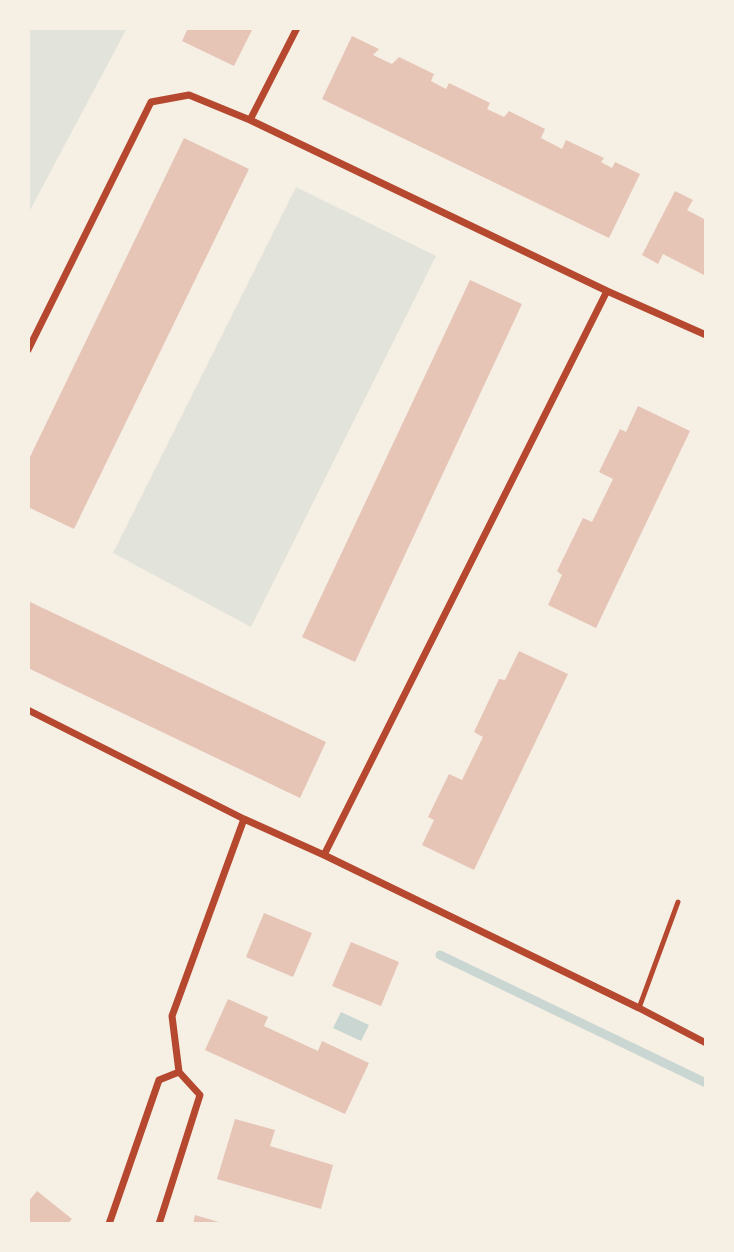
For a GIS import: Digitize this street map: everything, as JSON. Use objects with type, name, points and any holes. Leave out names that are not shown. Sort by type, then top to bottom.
[{"type":"street","points":[[250,120],[297,28]]},
{"type":"street","points":[[28,350],[151,102],[189,95],[250,120],[607,291],[706,335]]},
{"type":"street","points":[[324,855],[607,291]]},
{"type":"street","points":[[28,710],[244,820],[324,855],[706,1043]]},
{"type":"street","points":[[159,1224],[200,1095],[179,1072],[172,1016],[244,820]]},
{"type":"street","points":[[109,1224],[159,1080],[179,1072]]},
{"type":"lane","points":[[639,1008],[678,902]]},
{"type":"shaded area","points":[[28,28],[127,28],[28,214]]},
{"type":"shaded area","points":[[296,187],[436,256],[251,627],[113,553]]},
{"type":"shaded area","points":[[341,1012],[369,1025],[361,1041],[333,1028]]},
{"type":"building","points":[[188,28],[253,28],[234,66],[182,41]]},
{"type":"building","points":[[352,36],[379,49],[373,55],[392,64],[399,57],[434,74],[431,81],[446,89],[449,83],[490,103],[487,109],[504,117],[509,111],[545,129],[541,138],[562,149],[566,140],[604,158],[601,162],[612,168],[615,162],[640,174],[609,238],[322,99]]},
{"type":"building","points":[[184,138],[249,169],[74,529],[28,507],[28,461]]},
{"type":"building","points":[[675,191],[693,200],[687,210],[706,220],[706,276],[663,254],[658,264],[642,255]]},
{"type":"building","points":[[470,280],[522,304],[355,662],[302,637]]},
{"type":"building","points":[[638,406],[690,431],[596,628],[548,605],[562,575],[557,571],[583,518],[592,522],[613,479],[599,472],[620,429],[626,432]]},
{"type":"building","points":[[28,601],[326,742],[300,798],[28,668]]},
{"type":"building","points":[[519,651],[568,674],[474,870],[422,845],[434,820],[428,817],[449,774],[462,780],[483,737],[474,732],[499,679],[505,680]]},
{"type":"building","points":[[264,913],[312,933],[293,977],[246,957]]},
{"type":"building","points":[[351,942],[399,962],[381,1006],[332,986]]},
{"type":"building","points":[[228,999],[268,1017],[264,1026],[318,1051],[322,1041],[369,1063],[345,1114],[205,1050]]},
{"type":"building","points":[[235,1119],[275,1130],[270,1146],[333,1165],[321,1209],[217,1179]]},
{"type":"building","points":[[37,1191],[72,1219],[67,1224],[28,1224],[28,1202]]},
{"type":"building","points":[[195,1215],[222,1223],[222,1224],[193,1224]]},
{"type":"waterway","points":[[440,955],[706,1083]]}]
